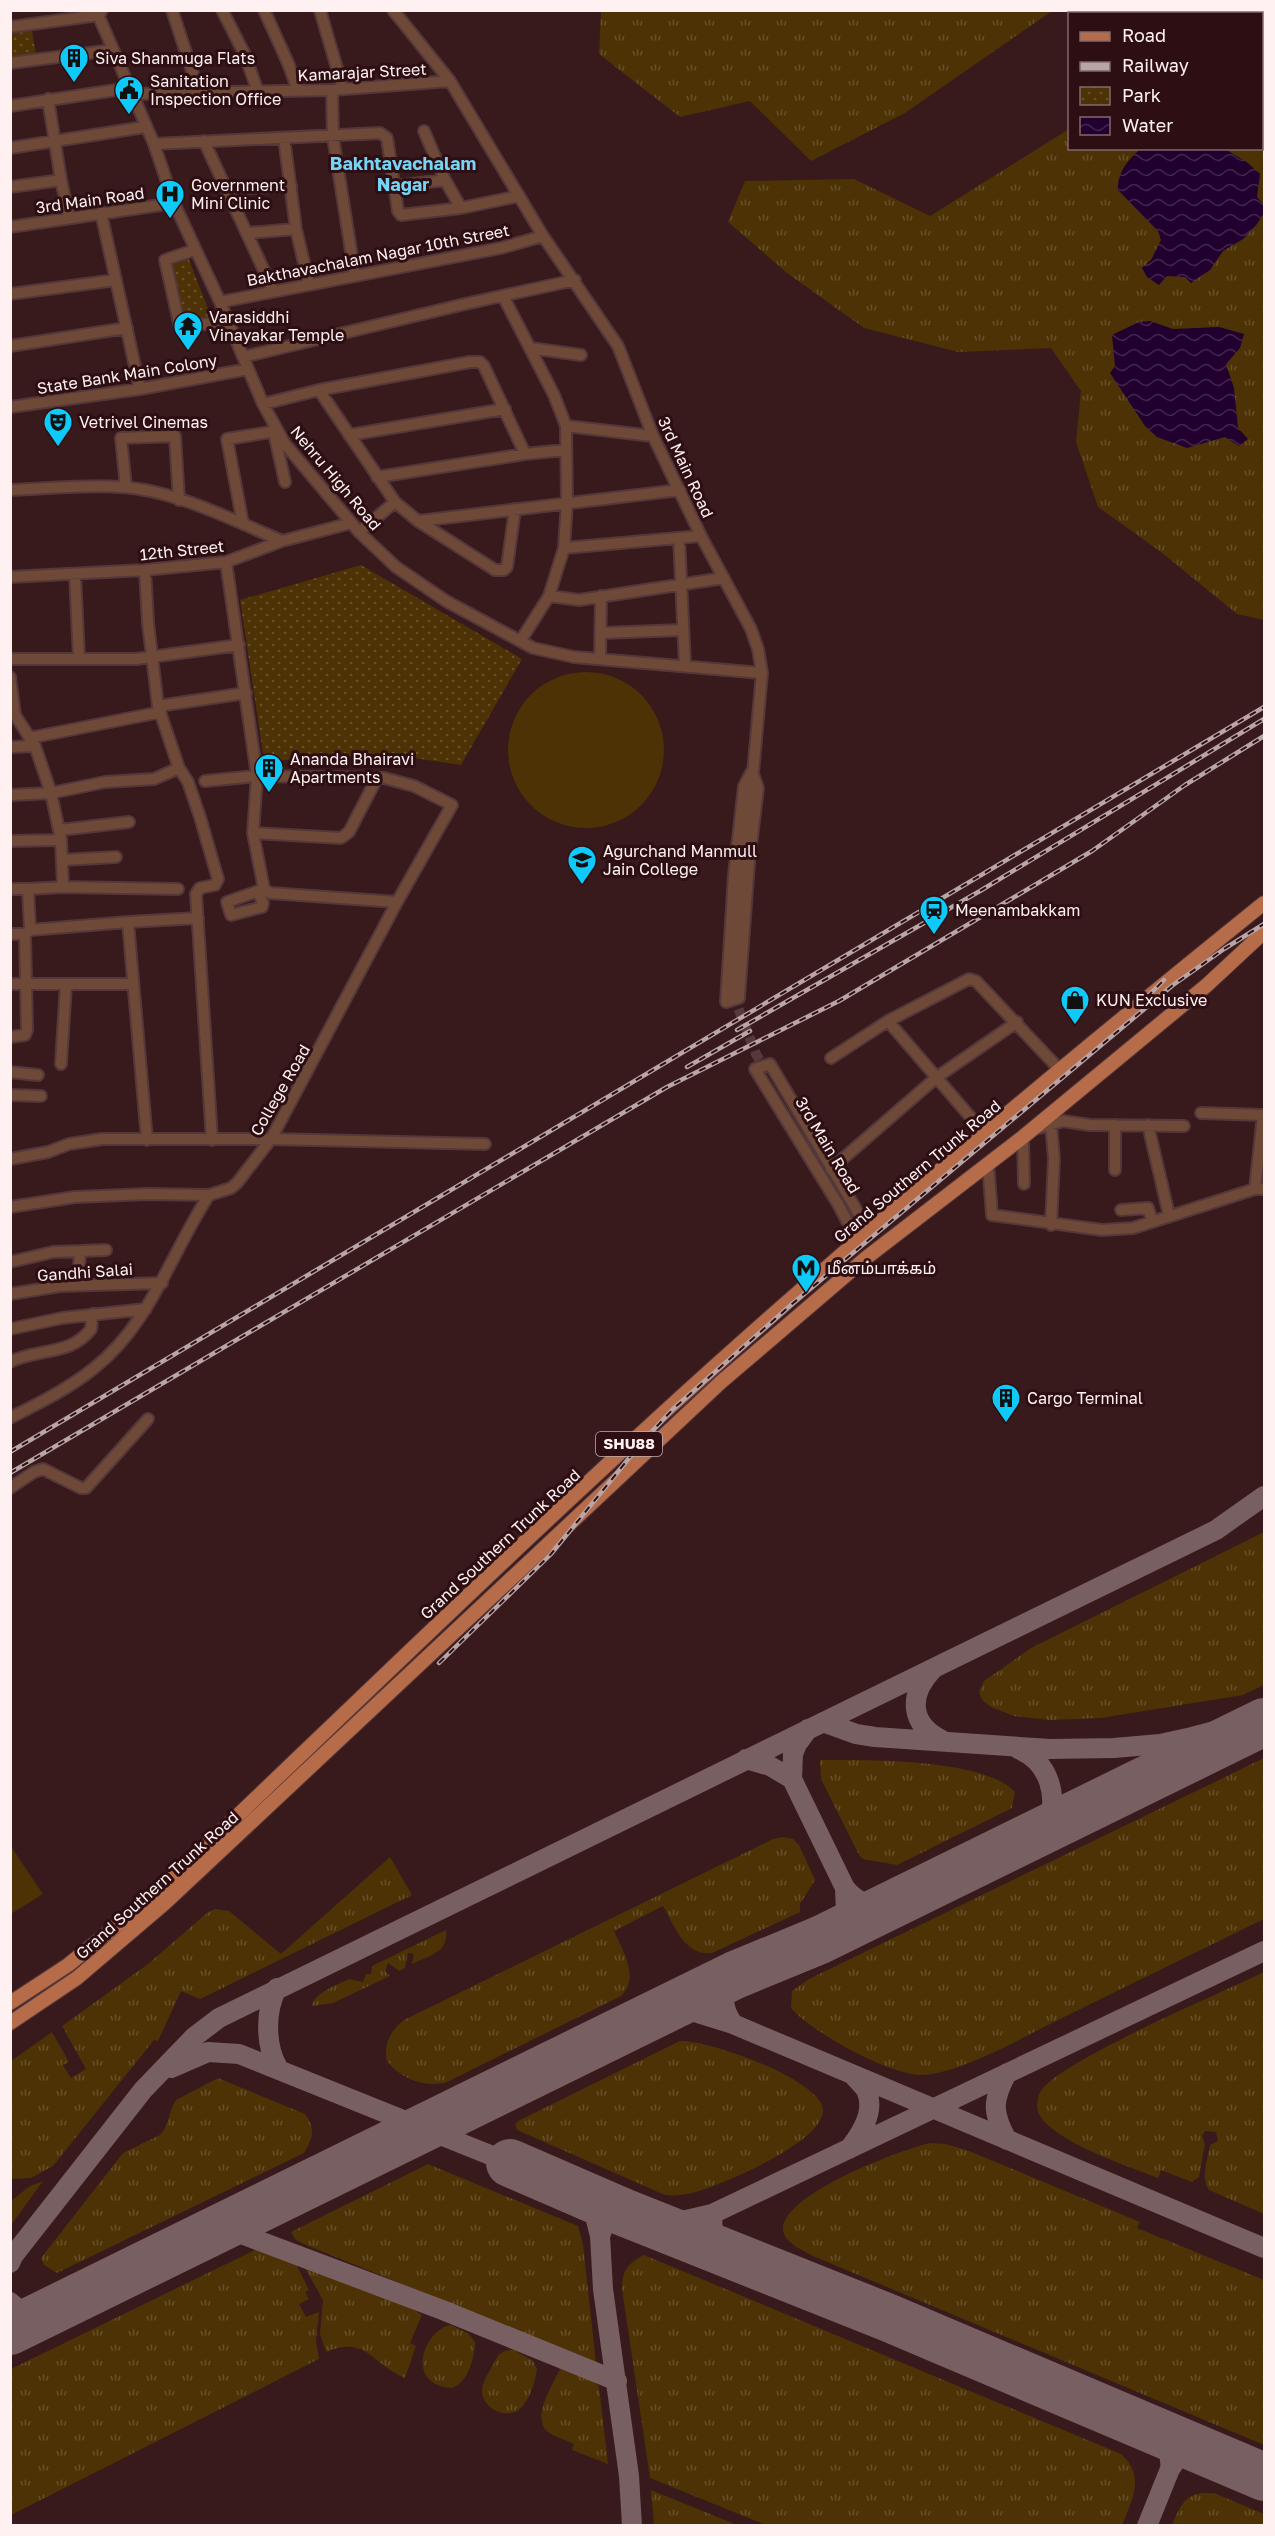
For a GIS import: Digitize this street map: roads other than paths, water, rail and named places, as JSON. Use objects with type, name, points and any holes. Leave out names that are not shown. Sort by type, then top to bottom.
[{"type":"main road","name":"Grand Southern Trunk Road","points":[[10,2003],[68,1965],[152,1897],[647,1428],[863,1236],[1264,903]]},
{"type":"main road","name":"Grand Southern Trunk Road","points":[[10,2023],[77,1978],[165,1904],[721,1382],[866,1258],[1027,1133],[1207,985],[1264,932]]},
{"type":"street","points":[[172,10],[199,92]]},
{"type":"street","points":[[222,10],[244,55],[258,92]]},
{"type":"street","points":[[264,10],[298,90]]},
{"type":"street","points":[[320,10],[337,90],[333,136],[355,276]]},
{"type":"street","name":"3rd Main Road","points":[[393,10],[450,81],[543,236],[618,346],[653,436],[701,536],[751,629],[758,649],[762,673],[733,995]]},
{"type":"street","points":[[10,27],[99,12]]},
{"type":"street","name":"Nehru High Road","points":[[99,12],[154,144],[174,203],[220,302],[263,404],[277,432],[301,465],[358,532],[396,567],[446,601],[533,648],[600,659],[762,673]]},
{"type":"street","points":[[10,63],[113,50]]},
{"type":"street","name":"Kamarajar Street","points":[[10,106],[48,99],[130,91],[337,90],[450,81]]},
{"type":"street","points":[[48,99],[69,218]]},
{"type":"street","points":[[10,148],[145,127]]},
{"type":"street","points":[[424,131],[445,180],[461,208]]},
{"type":"street","points":[[154,144],[380,133],[387,138],[398,211],[401,215],[461,208],[519,196]]},
{"type":"street","points":[[284,138],[296,229],[309,284]]},
{"type":"street","points":[[204,141],[273,290]]},
{"type":"street","points":[[10,187],[61,180]]},
{"type":"street","points":[[396,186],[445,180]]},
{"type":"street","points":[[226,189],[291,186]]},
{"type":"street","name":"3rd Main Road","points":[[10,227],[174,203]]},
{"type":"street","points":[[101,213],[140,389]]},
{"type":"street","points":[[247,233],[296,229]]},
{"type":"street","name":"Bakthavachalam Nagar 10th Street","points":[[220,302],[501,248],[543,236]]},
{"type":"street","points":[[194,250],[165,260],[180,327],[228,321]]},
{"type":"street","points":[[10,294],[116,279]]},
{"type":"street","points":[[243,357],[575,280]]},
{"type":"street","points":[[503,296],[554,395],[566,426],[567,503],[564,548],[549,596],[520,640]]},
{"type":"street","points":[[10,346],[128,328]]},
{"type":"street","points":[[530,348],[581,355]]},
{"type":"street","points":[[263,404],[319,390],[476,361],[484,366],[525,454]]},
{"type":"street","name":"State Bank Main Colony","points":[[10,407],[140,389],[248,369]]},
{"type":"street","points":[[319,390],[395,502],[418,521],[499,571],[507,567],[515,509]]},
{"type":"street","points":[[349,435],[505,409]]},
{"type":"street","points":[[566,426],[653,436]]},
{"type":"street","points":[[243,524],[227,439],[277,432],[275,437],[285,482]]},
{"type":"street","points":[[126,487],[121,438],[175,436],[179,500]]},
{"type":"street","points":[[377,477],[565,450]]},
{"type":"street","points":[[10,490],[126,487],[150,491],[243,524],[282,541]]},
{"type":"street","points":[[418,521],[680,490]]},
{"type":"street","points":[[358,532],[395,502]]},
{"type":"street","name":"12th Street","points":[[10,577],[145,570],[226,562],[282,541],[351,523]]},
{"type":"street","points":[[564,548],[701,536]]},
{"type":"street","points":[[679,538],[685,665]]},
{"type":"street","points":[[226,562],[257,776],[253,833],[261,890],[270,893],[397,902]]},
{"type":"street","points":[[145,570],[160,709],[179,768],[191,790],[218,879],[215,885],[197,890],[212,1140]]},
{"type":"street","points":[[75,574],[79,658]]},
{"type":"street","points":[[549,596],[570,600],[724,578]]},
{"type":"street","points":[[600,659],[601,596]]},
{"type":"street","points":[[602,633],[682,630]]},
{"type":"street","points":[[10,659],[153,657],[239,645]]},
{"type":"street","points":[[10,677],[13,715],[32,742],[51,793],[61,835],[63,887]]},
{"type":"street","points":[[10,747],[160,709],[246,693]]},
{"type":"street","points":[[10,795],[51,793],[95,784],[154,779],[179,768]]},
{"type":"street","points":[[752,771],[758,788],[749,862],[739,998],[726,1002],[734,875],[744,786],[752,771]]},
{"type":"street","points":[[205,781],[257,776],[377,778],[349,832],[340,838],[253,833]]},
{"type":"street","name":"College Road","points":[[10,1207],[75,1197],[148,1194],[209,1195],[231,1188],[237,1183],[271,1139],[397,902],[452,805],[414,786],[377,778]]},
{"type":"street","points":[[10,841],[61,835],[129,822]]},
{"type":"street","points":[[62,860],[116,857]]},
{"type":"street","points":[[10,889],[63,887],[178,889]]},
{"type":"street","points":[[10,1037],[22,1036],[26,1033],[28,889]]},
{"type":"street","points":[[10,934],[128,922],[198,918]]},
{"type":"street","points":[[128,922],[147,1140]]},
{"type":"street","points":[[831,1058],[888,1021],[969,979],[976,981],[1017,1022],[1061,1071]]},
{"type":"street","points":[[10,984],[133,984]]},
{"type":"street","points":[[61,1064],[66,984]]},
{"type":"street","points":[[888,1021],[985,1134]]},
{"type":"street","points":[[831,1169],[937,1077],[1017,1022]]},
{"type":"street","points":[[770,1064],[831,1169],[863,1236],[838,1204],[754,1069],[770,1064]]},
{"type":"street","name":"3rd Main Road","points":[[766,1071],[863,1236]]},
{"type":"street","points":[[10,1072],[38,1075]]},
{"type":"street","points":[[10,1095],[41,1096]]},
{"type":"street","points":[[988,1164],[992,1215],[1051,1225],[1102,1230],[1133,1228],[1169,1215],[1260,1189],[1264,1115],[1201,1113]]},
{"type":"street","points":[[1024,1184],[1027,1133],[1064,1121],[1090,1125],[1184,1126]]},
{"type":"street","points":[[1051,1125],[1054,1159],[1051,1225]]},
{"type":"street","points":[[1115,1125],[1115,1170]]},
{"type":"street","points":[[1148,1125],[1169,1215]]},
{"type":"street","points":[[10,1159],[48,1152],[69,1144],[102,1139],[271,1139],[485,1144]]},
{"type":"street","points":[[10,1418],[68,1387],[110,1354],[146,1309],[209,1195]]},
{"type":"street","points":[[1121,1210],[1148,1208],[1152,1221]]},
{"type":"street","points":[[10,1262],[53,1252],[106,1250]]},
{"type":"street","points":[[78,1284],[80,1251]]},
{"type":"street","name":"Gandhi Salai","points":[[10,1294],[78,1284],[162,1283]]},
{"type":"street","points":[[10,1329],[93,1314],[146,1309]]},
{"type":"street","points":[[10,1362],[38,1353],[73,1346],[91,1329],[93,1314]]},
{"type":"street","points":[[10,1488],[34,1472],[43,1469],[81,1488],[86,1488],[148,1419]]},
{"type":"water","points":[[1140,150],[1227,150],[1248,163],[1260,174],[1257,197],[1264,205],[1264,213],[1243,239],[1223,251],[1210,270],[1191,283],[1185,277],[1167,276],[1159,285],[1147,277],[1142,268],[1151,260],[1161,240],[1158,231],[1118,190],[1125,166]]},
{"type":"water","points":[[1150,321],[1173,329],[1219,327],[1244,334],[1240,348],[1226,364],[1234,388],[1238,428],[1248,439],[1239,446],[1225,437],[1187,448],[1157,437],[1145,426],[1110,373],[1115,366],[1112,335],[1139,322]]},
{"type":"tunnel","points":[[733,995],[756,1054],[766,1071]]},
{"type":"railway","points":[[10,1452],[1264,707]]},
{"type":"railway","points":[[737,1030],[980,891],[1264,719]]},
{"type":"railway","points":[[10,1473],[667,1087],[839,1001],[1092,851],[1185,785],[1264,736]]},
{"type":"railway","points":[[439,1663],[551,1554],[643,1441],[673,1409],[792,1304],[1173,985],[1264,924]]},
{"type":"railway","points":[[1147,997],[1164,980]]},
{"type":"railway","points":[[687,1067],[750,1031]]},
{"type":"place","name":"Siva Shanmuga Flats","points":[[74,84]]},
{"type":"place","name":"Sanitation Inspection Office","points":[[129,116]]},
{"type":"place","name":"Government Mini Clinic","points":[[170,220]]},
{"type":"place","name":"Varasiddhi Vinayakar Temple","points":[[188,352]]},
{"type":"place","name":"Vetrivel Cinemas","points":[[58,448]]},
{"type":"place","name":"Ananda Bhairavi Apartments","points":[[269,794]]},
{"type":"place","name":"Agurchand Manmull Jain College","points":[[582,886]]},
{"type":"place","name":"Meenambakkam","points":[[934,936]]},
{"type":"place","name":"KUN Exclusive","points":[[1075,1026]]},
{"type":"place","name":"மீனம்பாக்கம்","points":[[806,1294]]},
{"type":"place","name":"Cargo Terminal","points":[[1006,1424]]},
{"type":"district","name":"Bakhtavachalam Nagar","points":[[403,174]]}]
